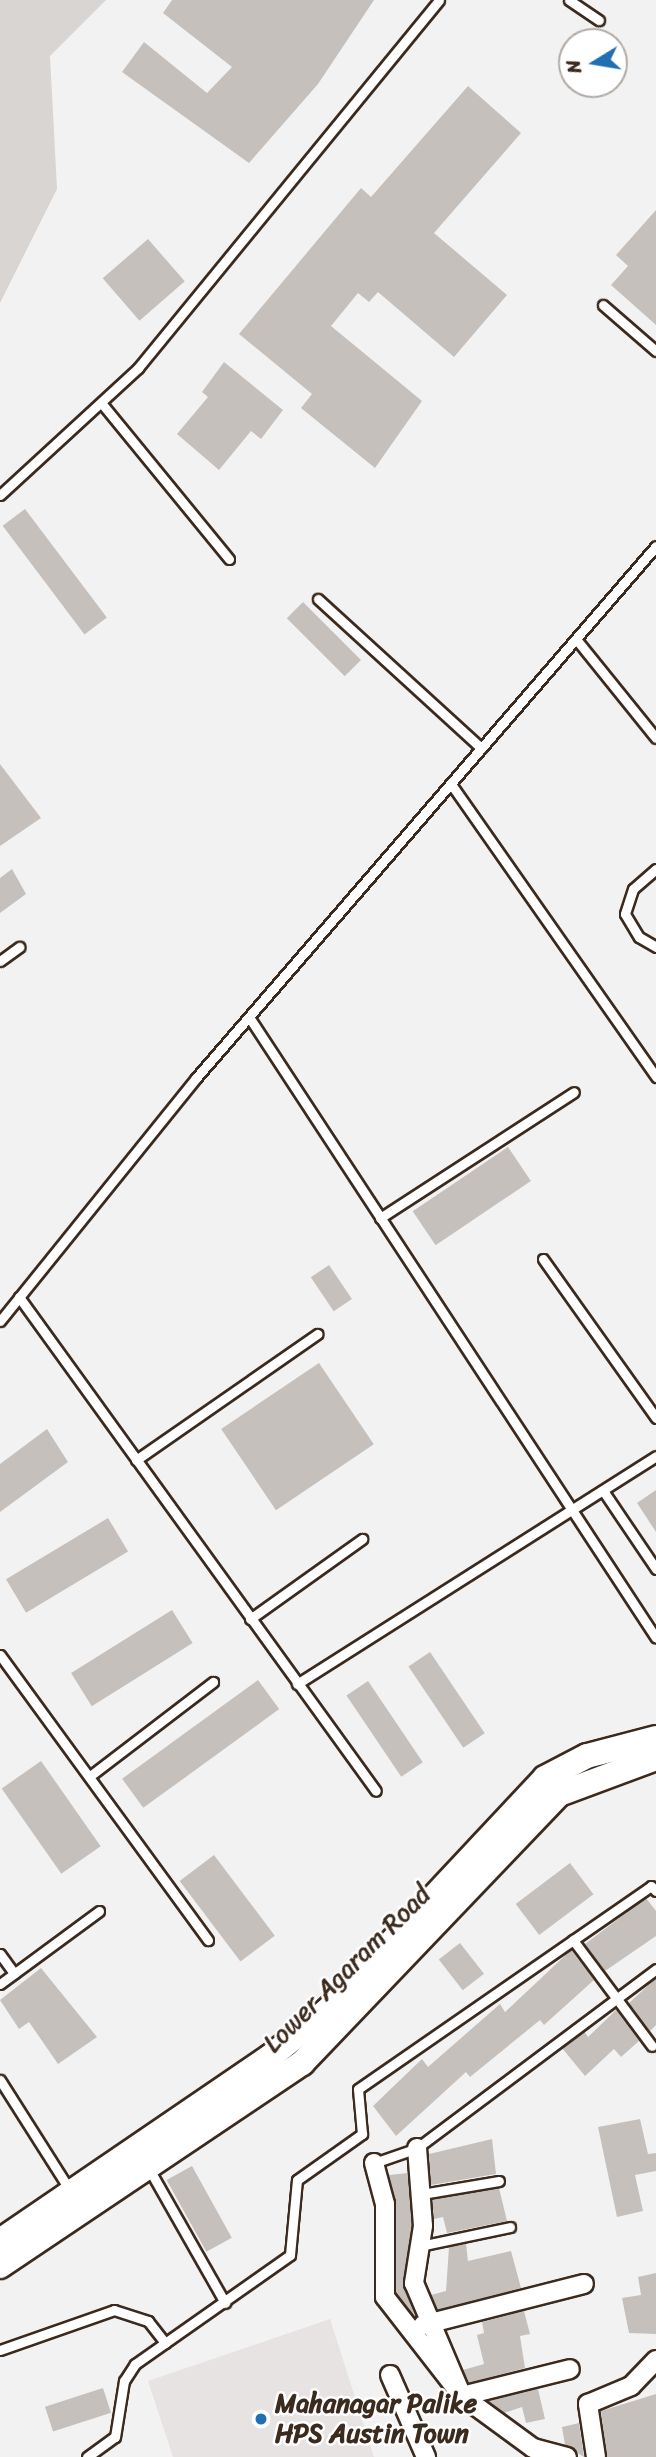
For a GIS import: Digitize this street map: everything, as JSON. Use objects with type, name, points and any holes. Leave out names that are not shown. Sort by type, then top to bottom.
[{"type":"main road","name":"Lower Agaram Road","points":[[0,2266],[329,2009],[545,1777],[587,1756],[656,1738]]},
{"type":"main road","name":"Lower Agaram Road","points":[[0,2241],[148,2167],[302,2063],[559,1794],[656,1758]]},
{"type":"street","points":[[417,2147],[422,2194],[414,2283],[463,2396]]},
{"type":"street","points":[[374,2163],[385,2204],[385,2297],[463,2396],[533,2448],[567,2457]]},
{"type":"street","points":[[411,2332],[432,2321],[584,2284]]},
{"type":"street","points":[[597,2457],[588,2403],[631,2386],[656,2360]]},
{"type":"street","points":[[463,2396],[570,2369]]},
{"type":"street","points":[[390,2375],[426,2457]]},
{"type":"lane","points":[[0,495],[103,405],[439,0]]},
{"type":"lane","points":[[569,0],[599,20]]},
{"type":"lane","points":[[603,305],[656,351]]},
{"type":"lane","points":[[103,405],[229,559]]},
{"type":"lane","points":[[0,1321],[249,1017],[656,546]]},
{"type":"lane","points":[[318,599],[481,748]]},
{"type":"lane","points":[[576,639],[656,738]]},
{"type":"lane","points":[[450,784],[656,1077]]},
{"type":"lane","points":[[656,869],[633,889],[625,914],[639,937],[656,947]]},
{"type":"lane","points":[[0,961],[19,947]]},
{"type":"lane","points":[[249,1017],[656,1638]]},
{"type":"lane","points":[[380,1218],[574,1092]]},
{"type":"lane","points":[[543,1259],[656,1418]]},
{"type":"lane","points":[[19,1297],[376,1791]]},
{"type":"lane","points":[[136,1460],[317,1334]]},
{"type":"lane","points":[[297,1684],[573,1512],[656,1456]]},
{"type":"lane","points":[[604,1492],[656,1569]]},
{"type":"lane","points":[[250,1619],[362,1539]]},
{"type":"lane","points":[[0,1655],[208,1940]]},
{"type":"lane","points":[[90,1776],[213,1682]]},
{"type":"lane","points":[[87,2457],[116,2437],[128,2371],[290,2255],[297,2180],[358,2140],[363,2124],[358,2089],[651,1886],[656,1891]]},
{"type":"lane","points":[[0,1984],[99,1912]]},
{"type":"lane","points":[[573,1940],[652,2046]]},
{"type":"lane","points":[[0,1954],[14,1973]]},
{"type":"lane","points":[[374,2163],[417,2147],[656,1969]]},
{"type":"lane","points":[[0,2080],[78,2203]]},
{"type":"lane","points":[[148,2167],[225,2303]]},
{"type":"lane","points":[[422,2194],[499,2181]]},
{"type":"lane","points":[[418,2247],[510,2227]]},
{"type":"lane","points":[[0,2350],[114,2310],[148,2321],[165,2343]]},
{"type":"shaded area","points":[[0,0],[106,0],[50,56],[57,189],[0,303]]},
{"type":"shaded area","name":"Mahanagar Palike HPS Austin Town","points":[[330,2319],[374,2457],[173,2457],[148,2381]]},
{"type":"building","points":[[172,0],[374,0],[318,84],[249,163],[122,72],[144,42],[207,93],[232,67],[163,13]]},
{"type":"building","points":[[468,86],[521,133],[434,233],[507,295],[454,357],[378,292],[369,302],[358,293],[331,326],[422,401],[375,468],[301,408],[312,394],[239,334],[361,188],[371,197]]},
{"type":"building","points":[[656,210],[656,325],[611,285],[628,266],[616,255]]},
{"type":"building","points":[[148,239],[185,281],[139,321],[103,278]]},
{"type":"building","points":[[224,362],[283,410],[261,439],[251,431],[219,470],[177,434],[208,397],[202,392]]},
{"type":"building","points":[[25,509],[107,618],[84,634],[3,526]]},
{"type":"building","points":[[303,602],[361,660],[345,676],[287,618]]},
{"type":"building","points":[[0,764],[41,818],[0,846]]},
{"type":"building","points":[[12,869],[26,894],[0,913],[0,878]]},
{"type":"building","points":[[508,1147],[531,1181],[436,1245],[413,1211]]},
{"type":"building","points":[[329,1265],[352,1299],[334,1311],[311,1277]]},
{"type":"building","points":[[319,1363],[374,1444],[276,1510],[221,1429]]},
{"type":"building","points":[[47,1429],[68,1462],[0,1512],[0,1464]]},
{"type":"building","points":[[656,1490],[656,1532],[637,1503]]},
{"type":"building","points":[[108,1518],[128,1551],[26,1613],[6,1579]]},
{"type":"building","points":[[172,1610],[193,1643],[92,1706],[71,1673]]},
{"type":"building","points":[[430,1652],[485,1733],[463,1748],[408,1667]]},
{"type":"building","points":[[258,1680],[279,1709],[143,1808],[122,1779]]},
{"type":"building","points":[[368,1681],[423,1762],[401,1777],[346,1696]]},
{"type":"building","points":[[41,1761],[101,1846],[61,1874],[2,1789]]},
{"type":"building","points":[[214,1855],[275,1936],[240,1962],[180,1881]]},
{"type":"building","points":[[570,1863],[593,1894],[539,1935],[516,1904]]},
{"type":"building","points":[[646,1898],[656,1911],[656,1936],[605,1971],[585,1944]]},
{"type":"building","points":[[460,1943],[484,1974],[463,1990],[439,1960]]},
{"type":"building","points":[[571,1950],[594,1980],[544,2025],[540,2020],[470,2077],[466,2072],[396,2136],[373,2106],[422,2059],[428,2067],[500,2004],[505,2012]]},
{"type":"building","points":[[41,1968],[97,2037],[58,2064],[29,2022],[19,2029],[0,2000]]},
{"type":"building","points":[[656,1978],[656,2025],[650,2031],[629,2003]]},
{"type":"building","points":[[616,2010],[639,2041],[621,2057],[614,2049],[585,2076],[562,2048],[584,2031],[588,2037]]},
{"type":"building","points":[[640,2119],[648,2154],[656,2153],[656,2171],[635,2175],[643,2211],[617,2217],[598,2127]]},
{"type":"building","points":[[492,2139],[496,2174],[431,2185],[429,2154]]},
{"type":"building","points":[[192,2166],[232,2238],[206,2252],[167,2180]]},
{"type":"building","points":[[408,2173],[412,2226],[403,2282],[415,2317],[396,2293],[396,2204],[389,2175]]},
{"type":"building","points":[[499,2188],[507,2221],[447,2233],[443,2217],[434,2219],[432,2199]]},
{"type":"building","points":[[466,2244],[468,2261],[511,2251],[521,2288],[438,2310],[431,2295],[446,2291],[449,2247]]},
{"type":"building","points":[[656,2273],[656,2334],[629,2333],[622,2298],[641,2295],[638,2277]]},
{"type":"building","points":[[524,2311],[530,2334],[520,2336],[525,2368],[469,2383],[463,2370],[484,2364],[477,2335],[484,2333],[482,2322]]},
{"type":"building","points":[[103,2388],[111,2413],[53,2432],[45,2407]]},
{"type":"building","points":[[538,2389],[545,2419],[526,2423],[522,2407],[504,2413],[488,2401]]},
{"type":"building","points":[[656,2394],[656,2457],[607,2457],[601,2411]]},
{"type":"building","points":[[579,2423],[584,2457],[565,2445],[562,2427]]},
{"type":"place","name":"Mahanagar Palike HPS Austin Town","points":[[261,2419]]}]
